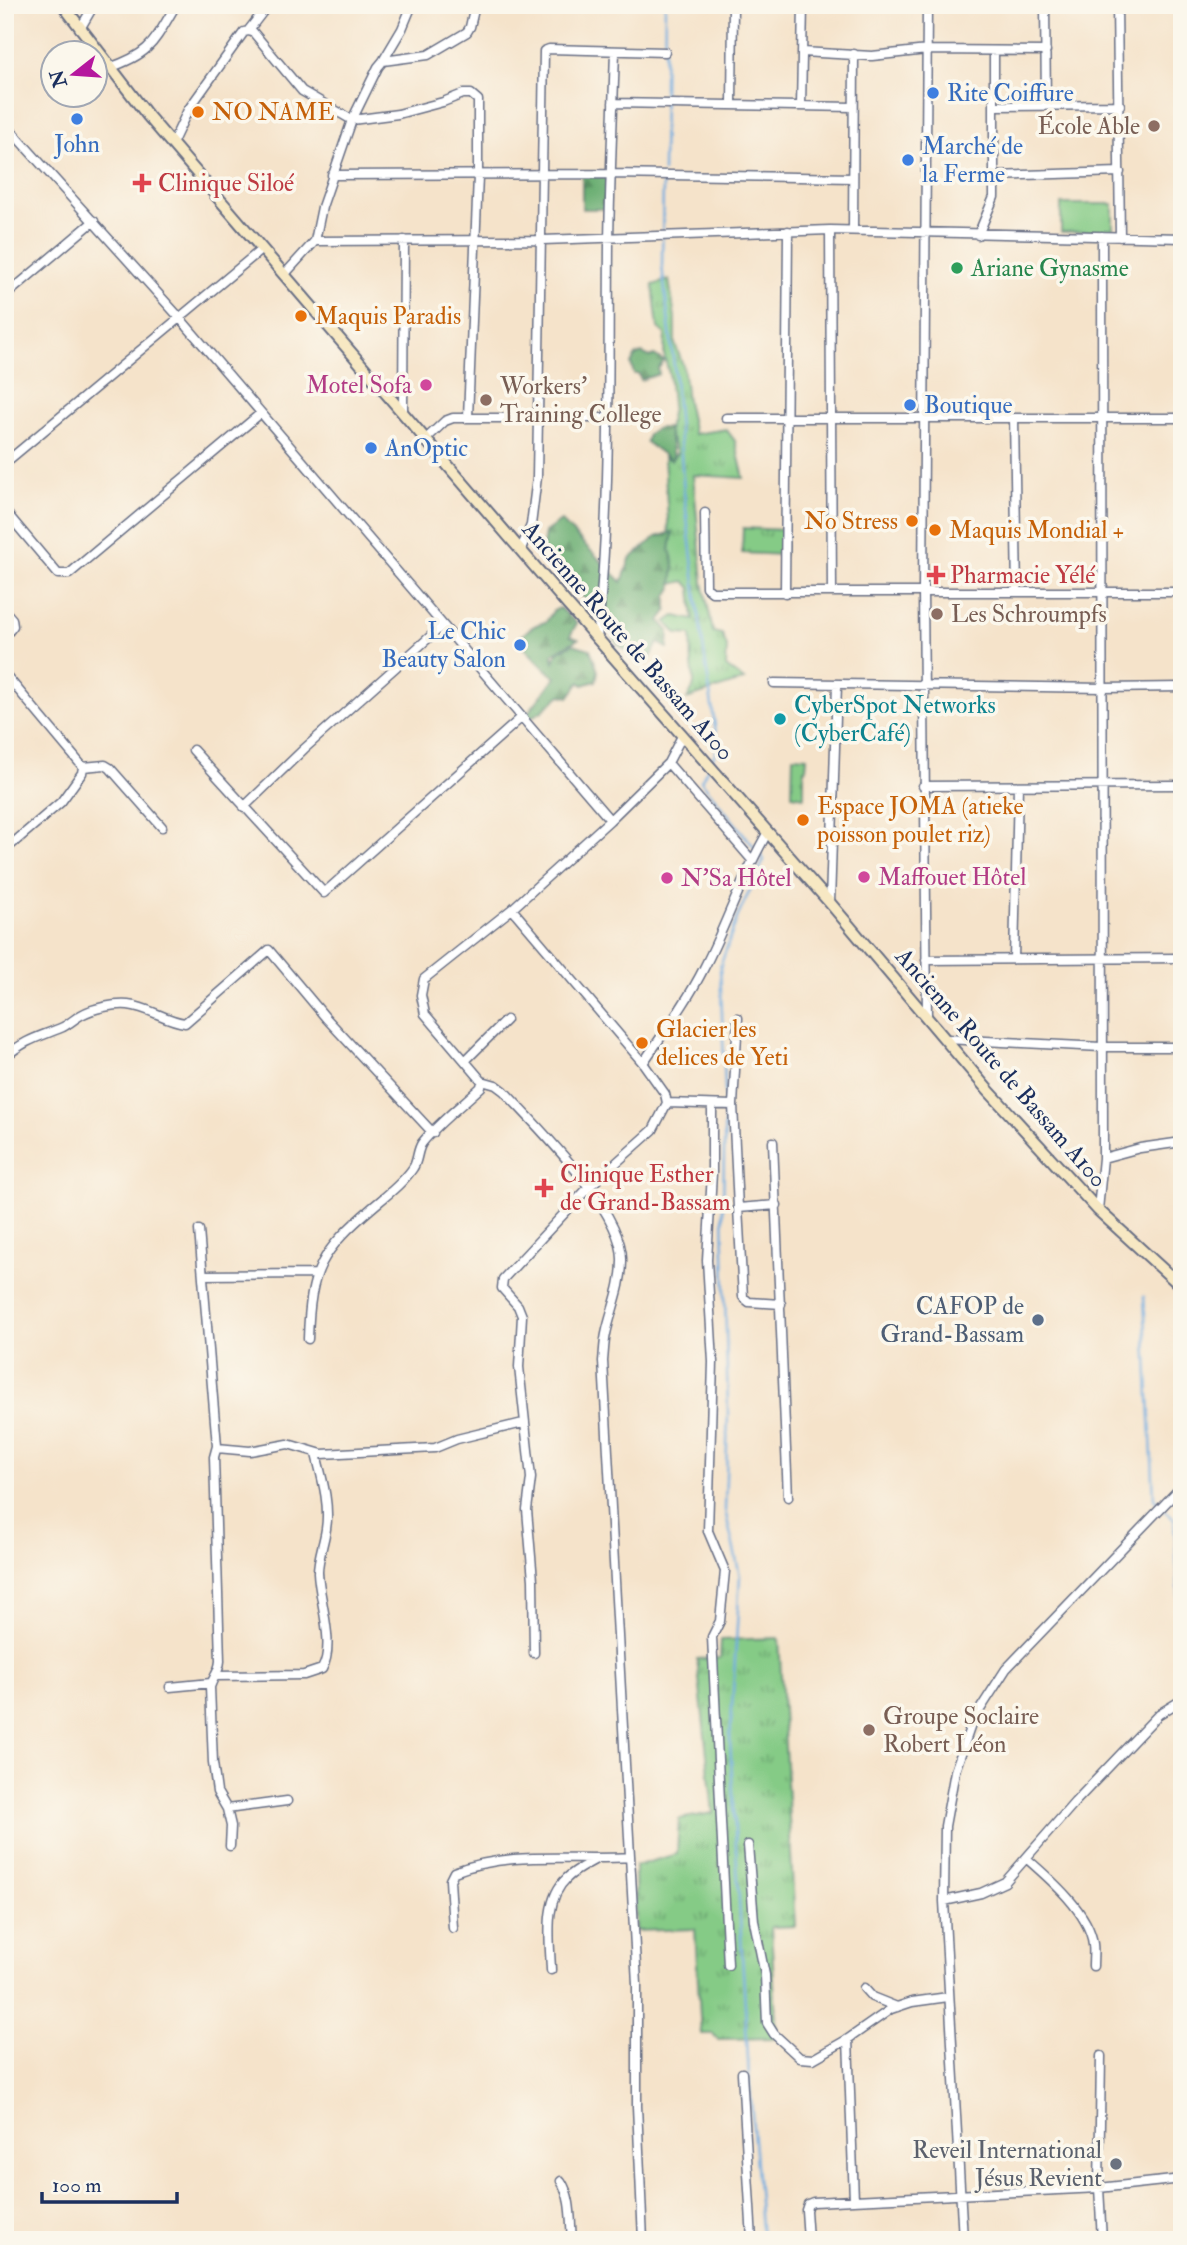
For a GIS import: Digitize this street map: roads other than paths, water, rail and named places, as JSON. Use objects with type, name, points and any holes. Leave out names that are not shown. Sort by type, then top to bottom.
[{"type":"main road","name":"Ancienne Route de Bassam A100","points":[[63,5],[109,68],[172,144],[597,639],[830,903],[1038,1146],[1098,1210],[1182,1287]]},
{"type":"street","points":[[80,29],[94,5]]},
{"type":"street","points":[[109,68],[138,57],[146,51],[176,5]]},
{"type":"street","points":[[172,144],[188,110],[244,32],[248,31],[268,5]]},
{"type":"street","points":[[284,275],[314,242],[332,174],[352,120],[373,75],[402,29],[412,5]]},
{"type":"street","points":[[383,61],[428,55],[467,32],[475,5]]},
{"type":"street","points":[[732,106],[733,5]]},
{"type":"street","points":[[801,106],[803,5]]},
{"type":"street","points":[[927,5],[923,591],[927,1016]]},
{"type":"street","points":[[1045,5],[1046,105]]},
{"type":"street","points":[[1116,5],[1121,237]]},
{"type":"street","points":[[248,31],[253,32],[285,74],[302,91],[352,120],[398,114],[463,94],[471,94],[478,100],[478,176],[468,417]]},
{"type":"street","points":[[802,52],[886,56],[927,50],[1046,51]]},
{"type":"street","points":[[521,549],[531,525],[534,506],[539,418],[544,51],[665,52]]},
{"type":"street","points":[[597,639],[602,593],[608,418],[609,237],[615,51]]},
{"type":"street","points":[[978,235],[992,204],[994,52]]},
{"type":"street","points":[[853,230],[854,54]]},
{"type":"street","points":[[614,103],[853,107]]},
{"type":"street","points":[[995,106],[1120,105]]},
{"type":"street","points":[[5,124],[179,317],[610,820]]},
{"type":"street","points":[[994,176],[1120,172]]},
{"type":"street","points":[[332,174],[612,174],[853,178]]},
{"type":"street","points":[[5,296],[94,221]]},
{"type":"street","points":[[314,242],[543,240],[831,230],[1182,238]]},
{"type":"street","points":[[831,230],[832,592]]},
{"type":"street","points":[[785,593],[788,231]]},
{"type":"street","points":[[1098,1210],[1103,1158],[1102,236]]},
{"type":"street","points":[[403,412],[404,240]]},
{"type":"street","points":[[5,463],[262,249]]},
{"type":"street","points":[[5,511],[58,574],[69,574],[261,413]]},
{"type":"street","points":[[426,439],[445,421],[468,417],[656,418]]},
{"type":"street","points":[[726,418],[1182,418]]},
{"type":"street","points":[[1013,418],[1017,592]]},
{"type":"street","points":[[705,513],[706,587],[709,591],[1182,592]]},
{"type":"street","points":[[5,611],[12,619],[13,626],[5,636]]},
{"type":"street","points":[[244,807],[304,749],[442,626]]},
{"type":"street","points":[[5,674],[83,767],[82,773],[61,802],[5,850]]},
{"type":"street","points":[[774,684],[1182,687]]},
{"type":"street","points":[[830,903],[837,684]]},
{"type":"street","points":[[193,750],[324,892],[522,717]]},
{"type":"street","points":[[643,2240],[637,2106],[637,1984],[603,1361],[606,1332],[616,1304],[623,1260],[611,1221],[589,1187],[504,1091],[496,1085],[482,1081],[425,1014],[421,995],[424,979],[512,909],[668,763],[682,736]]},
{"type":"street","points":[[668,763],[751,859]]},
{"type":"street","points":[[83,767],[105,765],[110,768],[162,827]]},
{"type":"street","points":[[923,786],[1182,785]]},
{"type":"street","points":[[1014,959],[1018,786]]},
{"type":"street","points":[[643,1063],[687,999],[705,967],[751,859],[768,832]]},
{"type":"street","points":[[512,909],[643,1063],[665,1094],[667,1103],[653,1130],[589,1187],[503,1279],[502,1287],[518,1306],[522,1316],[519,1367],[531,1478],[527,1510],[533,1580],[534,1653]]},
{"type":"street","points":[[5,1057],[33,1037],[66,1026],[92,1010],[110,1006],[125,1004],[144,1007],[185,1023],[269,950],[326,1018],[433,1133]]},
{"type":"street","points":[[926,960],[1182,958]]},
{"type":"street","points":[[738,1018],[733,1105],[743,1297],[749,1303],[780,1304]]},
{"type":"street","points":[[466,1060],[506,1020]]},
{"type":"street","points":[[1182,1021],[1182,1098]]},
{"type":"street","points":[[946,1039],[1101,1047],[1181,1047]]},
{"type":"street","points":[[309,1339],[310,1300],[316,1274],[326,1255],[350,1227],[413,1168],[421,1145],[481,1087],[482,1081]]},
{"type":"street","points":[[667,1103],[733,1105]]},
{"type":"street","points":[[712,1106],[712,1173],[707,1260],[713,1362],[708,1531],[725,1571],[720,1620],[712,1637],[728,1965]]},
{"type":"street","points":[[774,1142],[788,1497]]},
{"type":"street","points":[[1103,1158],[1140,1148],[1182,1142]]},
{"type":"street","points":[[738,1208],[777,1205]]},
{"type":"street","points":[[199,1230],[217,1448],[214,1457],[220,1661],[219,1672],[209,1688],[213,1763],[217,1792],[227,1809],[231,1826],[230,1846]]},
{"type":"street","points":[[1171,1277],[1182,1264]]},
{"type":"street","points":[[203,1275],[316,1274]]},
{"type":"street","points":[[217,1448],[250,1451],[295,1444],[316,1454],[435,1448],[457,1439],[523,1423]]},
{"type":"street","points":[[170,1687],[213,1679],[304,1675],[322,1670],[326,1662],[327,1645],[318,1570],[327,1526],[326,1495],[316,1454]]},
{"type":"street","points":[[963,2240],[944,1901],[945,1826],[955,1771],[972,1722],[1006,1669],[1182,1486]]},
{"type":"street","points":[[944,1901],[981,1893],[1005,1882],[1075,1802],[1159,1714],[1182,1700]]},
{"type":"street","points":[[227,1809],[287,1801]]},
{"type":"street","points":[[748,1845],[754,1921],[763,1965],[766,2023],[800,2058],[813,2059],[897,2007],[948,1997]]},
{"type":"street","points":[[453,1928],[450,1880],[454,1872],[493,1861],[579,1856],[596,1859],[630,1857]]},
{"type":"street","points":[[1026,1858],[1082,1917],[1093,1942],[1093,1966]]},
{"type":"street","points":[[551,1970],[551,1905],[558,1888],[568,1876],[596,1859]]},
{"type":"street","points":[[864,1988],[872,1997],[897,2007]]},
{"type":"street","points":[[848,2039],[854,2200]]},
{"type":"street","points":[[1101,2056],[1099,2188],[1102,2240]]},
{"type":"street","points":[[742,2073],[752,2240]]},
{"type":"street","points":[[808,2240],[808,2204],[1099,2188],[1182,2179]]},
{"type":"street","points":[[561,2181],[569,2204],[572,2240]]},
{"type":"waterway","points":[[663,172],[665,5]]},
{"type":"waterway","points":[[663,178],[662,266],[674,366],[684,493],[718,747],[711,761]]},
{"type":"waterway","points":[[708,767],[701,781],[755,848]]},
{"type":"waterway","points":[[759,853],[764,860],[737,918],[720,967],[725,1088],[723,1213],[728,1412],[725,1510],[740,1576],[730,1741],[749,2077],[762,2240]]},
{"type":"waterway","points":[[1144,1296],[1154,1499],[1160,1505]]},
{"type":"waterway","points":[[1164,1510],[1174,1519],[1182,1646]]},
{"type":"place","name":"Rite Coiffure","points":[[933,93]]},
{"type":"place","name":"NO NAME","points":[[198,112]]},
{"type":"place","name":"John","points":[[77,119]]},
{"type":"place","name":"École Able","points":[[1154,126]]},
{"type":"place","name":"Marché de la Ferme","points":[[908,160]]},
{"type":"place","name":"Clinique Siloé","points":[[142,183]]},
{"type":"place","name":"Ariane Gynasme","points":[[957,268]]},
{"type":"place","name":"Maquis Paradis","points":[[301,316]]},
{"type":"place","name":"Motel Sofa","points":[[426,385]]},
{"type":"place","name":"Workers' Training College","points":[[486,400]]},
{"type":"place","name":"Boutique","points":[[910,405]]},
{"type":"place","name":"AnOptic","points":[[371,448]]},
{"type":"place","name":"No Stress","points":[[912,521]]},
{"type":"place","name":"Maquis Mondial +","points":[[935,530]]},
{"type":"place","name":"Pharmacie Yélé","points":[[936,575]]},
{"type":"place","name":"Les Schroumpfs","points":[[937,614]]},
{"type":"place","name":"Le Chic Beauty Salon","points":[[520,645]]},
{"type":"place","name":"CyberSpot Networks (CyberCafé)","points":[[780,719]]},
{"type":"place","name":"Espace JOMA (atieke poisson poulet riz)","points":[[803,820]]},
{"type":"place","name":"Maffouet Hôtel","points":[[864,877]]},
{"type":"place","name":"N’Sa Hôtel","points":[[667,878]]},
{"type":"place","name":"Glacier les delices de Yeti","points":[[642,1043]]},
{"type":"place","name":"Clinique Esther de Grand-Bassam","points":[[544,1188]]},
{"type":"place","name":"CAFOP de Grand-Bassam","points":[[1038,1320]]},
{"type":"place","name":"Groupe Soclaire Robert Léon","points":[[869,1730]]},
{"type":"place","name":"Reveil International Jésus Revient","points":[[1116,2164]]}]
